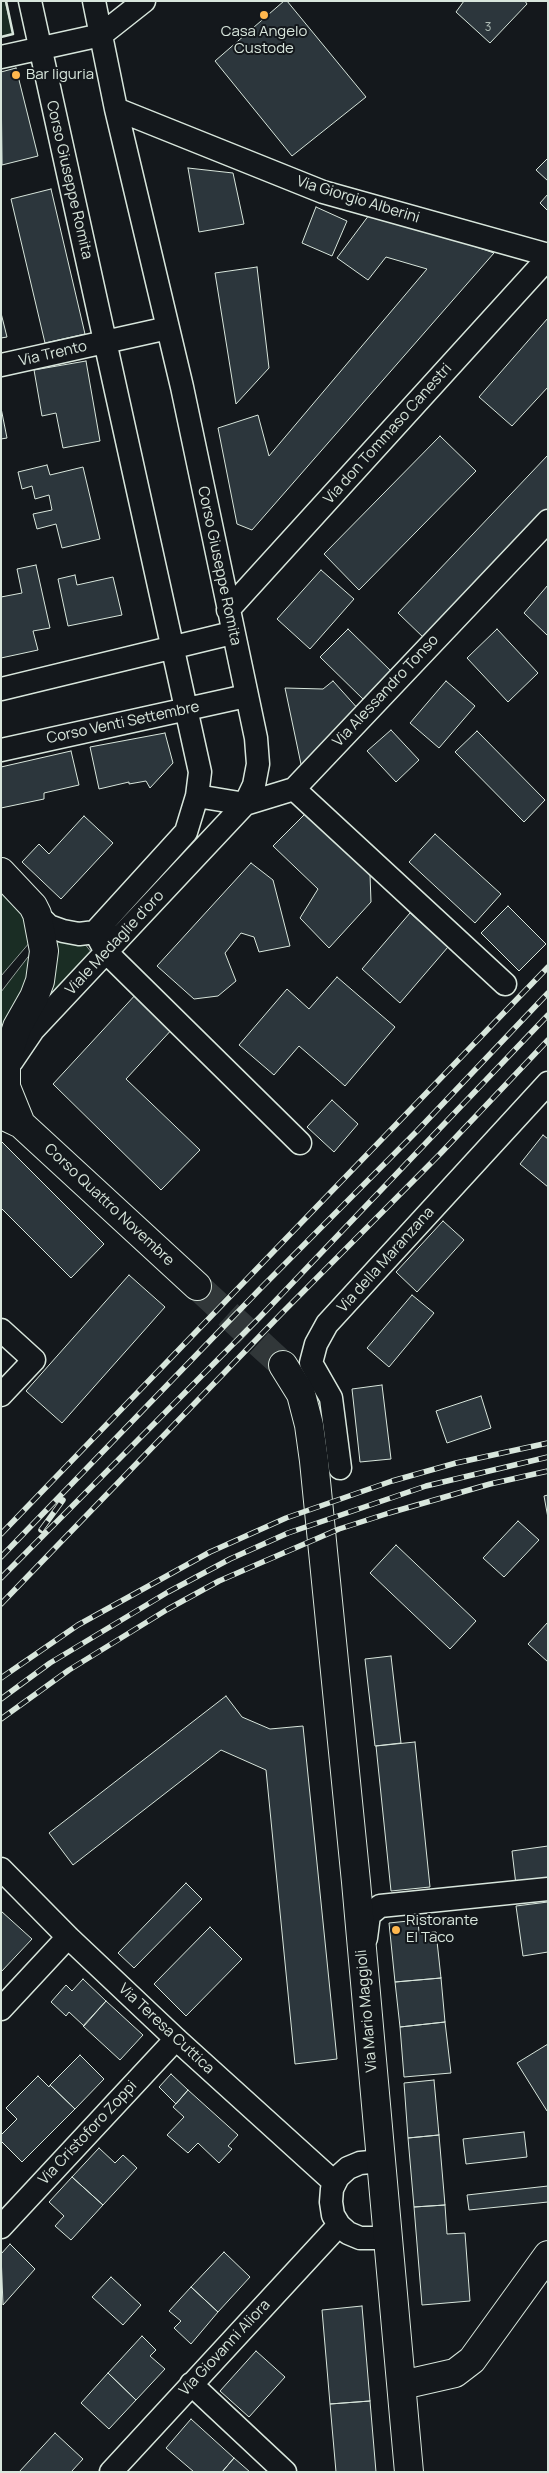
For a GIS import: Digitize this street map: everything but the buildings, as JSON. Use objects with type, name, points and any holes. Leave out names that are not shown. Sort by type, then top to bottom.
[{"type":"street","name":"Corso Giuseppe Romita","points":[[30,1],[106,342],[118,407],[188,708],[200,772],[197,796]]},
{"type":"street","name":"Corso Giuseppe Romita","points":[[94,1],[116,109],[168,328],[256,738],[258,764],[254,784],[245,804]]},
{"type":"street","points":[[1,57],[101,34],[144,1]]},
{"type":"street","name":"Via Giorgio Alberini","points":[[116,109],[323,192],[548,256]]},
{"type":"street","name":"Via don Tommaso Canestri","points":[[228,610],[548,256]]},
{"type":"street","points":[[106,342],[168,328]]},
{"type":"street","name":"Via Trento","points":[[1,366],[106,342]]},
{"type":"street","name":"Via Alessandro Tonso","points":[[197,796],[245,804],[294,789],[548,521]]},
{"type":"street","points":[[1,689],[232,633]]},
{"type":"street","name":"Corso Venti Settembre","points":[[1,750],[246,696]]},
{"type":"street","points":[[294,789],[505,984]]},
{"type":"street","name":"Viale Medaglie d'oro","points":[[37,914],[49,926],[62,931],[79,934],[95,932],[186,832],[197,796]]},
{"type":"street","name":"Viale Medaglie d'oro","points":[[10,1111],[9,1069],[22,1043],[245,804]]},
{"type":"street","points":[[1,872],[25,896],[37,914],[42,936],[43,965],[34,996],[17,1027],[6,1061],[5,1081],[10,1111]]},
{"type":"street","points":[[95,932],[106,952],[300,1143]]},
{"type":"street","name":"Via della Maranzana","points":[[340,1468],[330,1398],[311,1363],[316,1344],[328,1324],[548,1083]]},
{"type":"street","name":"Corso Quattro Novembre","points":[[10,1111],[197,1286]]},
{"type":"street","points":[[1,1330],[34,1360],[1,1395]]},
{"type":"street","name":"Via Mario Maggioli","points":[[283,1365],[301,1394],[309,1425],[323,1551],[410,2472]]},
{"type":"street","name":"Via Teresa Cuttica","points":[[1,1869],[68,1937],[176,2039],[335,2184]]},
{"type":"street","points":[[364,1979],[367,1920],[370,1913],[382,1906],[548,1889]]},
{"type":"street","points":[[1,2009],[68,1937]]},
{"type":"street","name":"Via Cristoforo Zoppi","points":[[1,2228],[176,2039]]},
{"type":"street","points":[[381,2160],[360,2162],[348,2168],[335,2184],[331,2202],[333,2215],[339,2225],[348,2233],[360,2238],[388,2238]]},
{"type":"street","name":"Via Giovanni Aliora","points":[[111,2472],[339,2225]]},
{"type":"street","points":[[402,2385],[455,2373],[472,2360],[548,2255]]},
{"type":"street","points":[[191,2384],[285,2472]]},
{"type":"green space","points":[[1,1],[5,1],[13,34],[1,37]]},
{"type":"green space","points":[[1,885],[26,912],[36,935],[1,976]]},
{"type":"green space","points":[[52,939],[84,943],[92,953],[43,1008]]},
{"type":"green space","points":[[41,940],[1,1114],[1,992]]},
{"type":"tunnel","points":[[197,1286],[283,1365]]},
{"type":"railway","points":[[1,1534],[548,967]]},
{"type":"railway","points":[[1,1557],[261,1288],[417,1131],[548,993]]},
{"type":"railway","points":[[1,1578],[260,1317],[548,1015]]},
{"type":"railway","points":[[1,1604],[281,1314],[440,1154],[548,1040]]},
{"type":"railway","points":[[1,1678],[78,1625],[210,1552],[286,1518],[392,1481],[456,1463],[548,1443]]},
{"type":"railway","points":[[1,1699],[50,1663],[168,1592],[230,1559],[288,1533],[426,1486],[548,1457]]},
{"type":"railway","points":[[1,1719],[69,1670],[168,1609],[219,1581],[339,1529],[490,1484],[548,1471]]},
{"type":"railway","points":[[41,1530],[63,1500]]},
{"type":"wall","points":[[1,37],[13,34],[6,1]]},
{"type":"place","name":"Casa Angelo Custode","points":[[264,15]]},
{"type":"place","name":"Bar liguria","points":[[16,75]]},
{"type":"place","name":"Ristorante El Taco","points":[[396,1930]]}]
